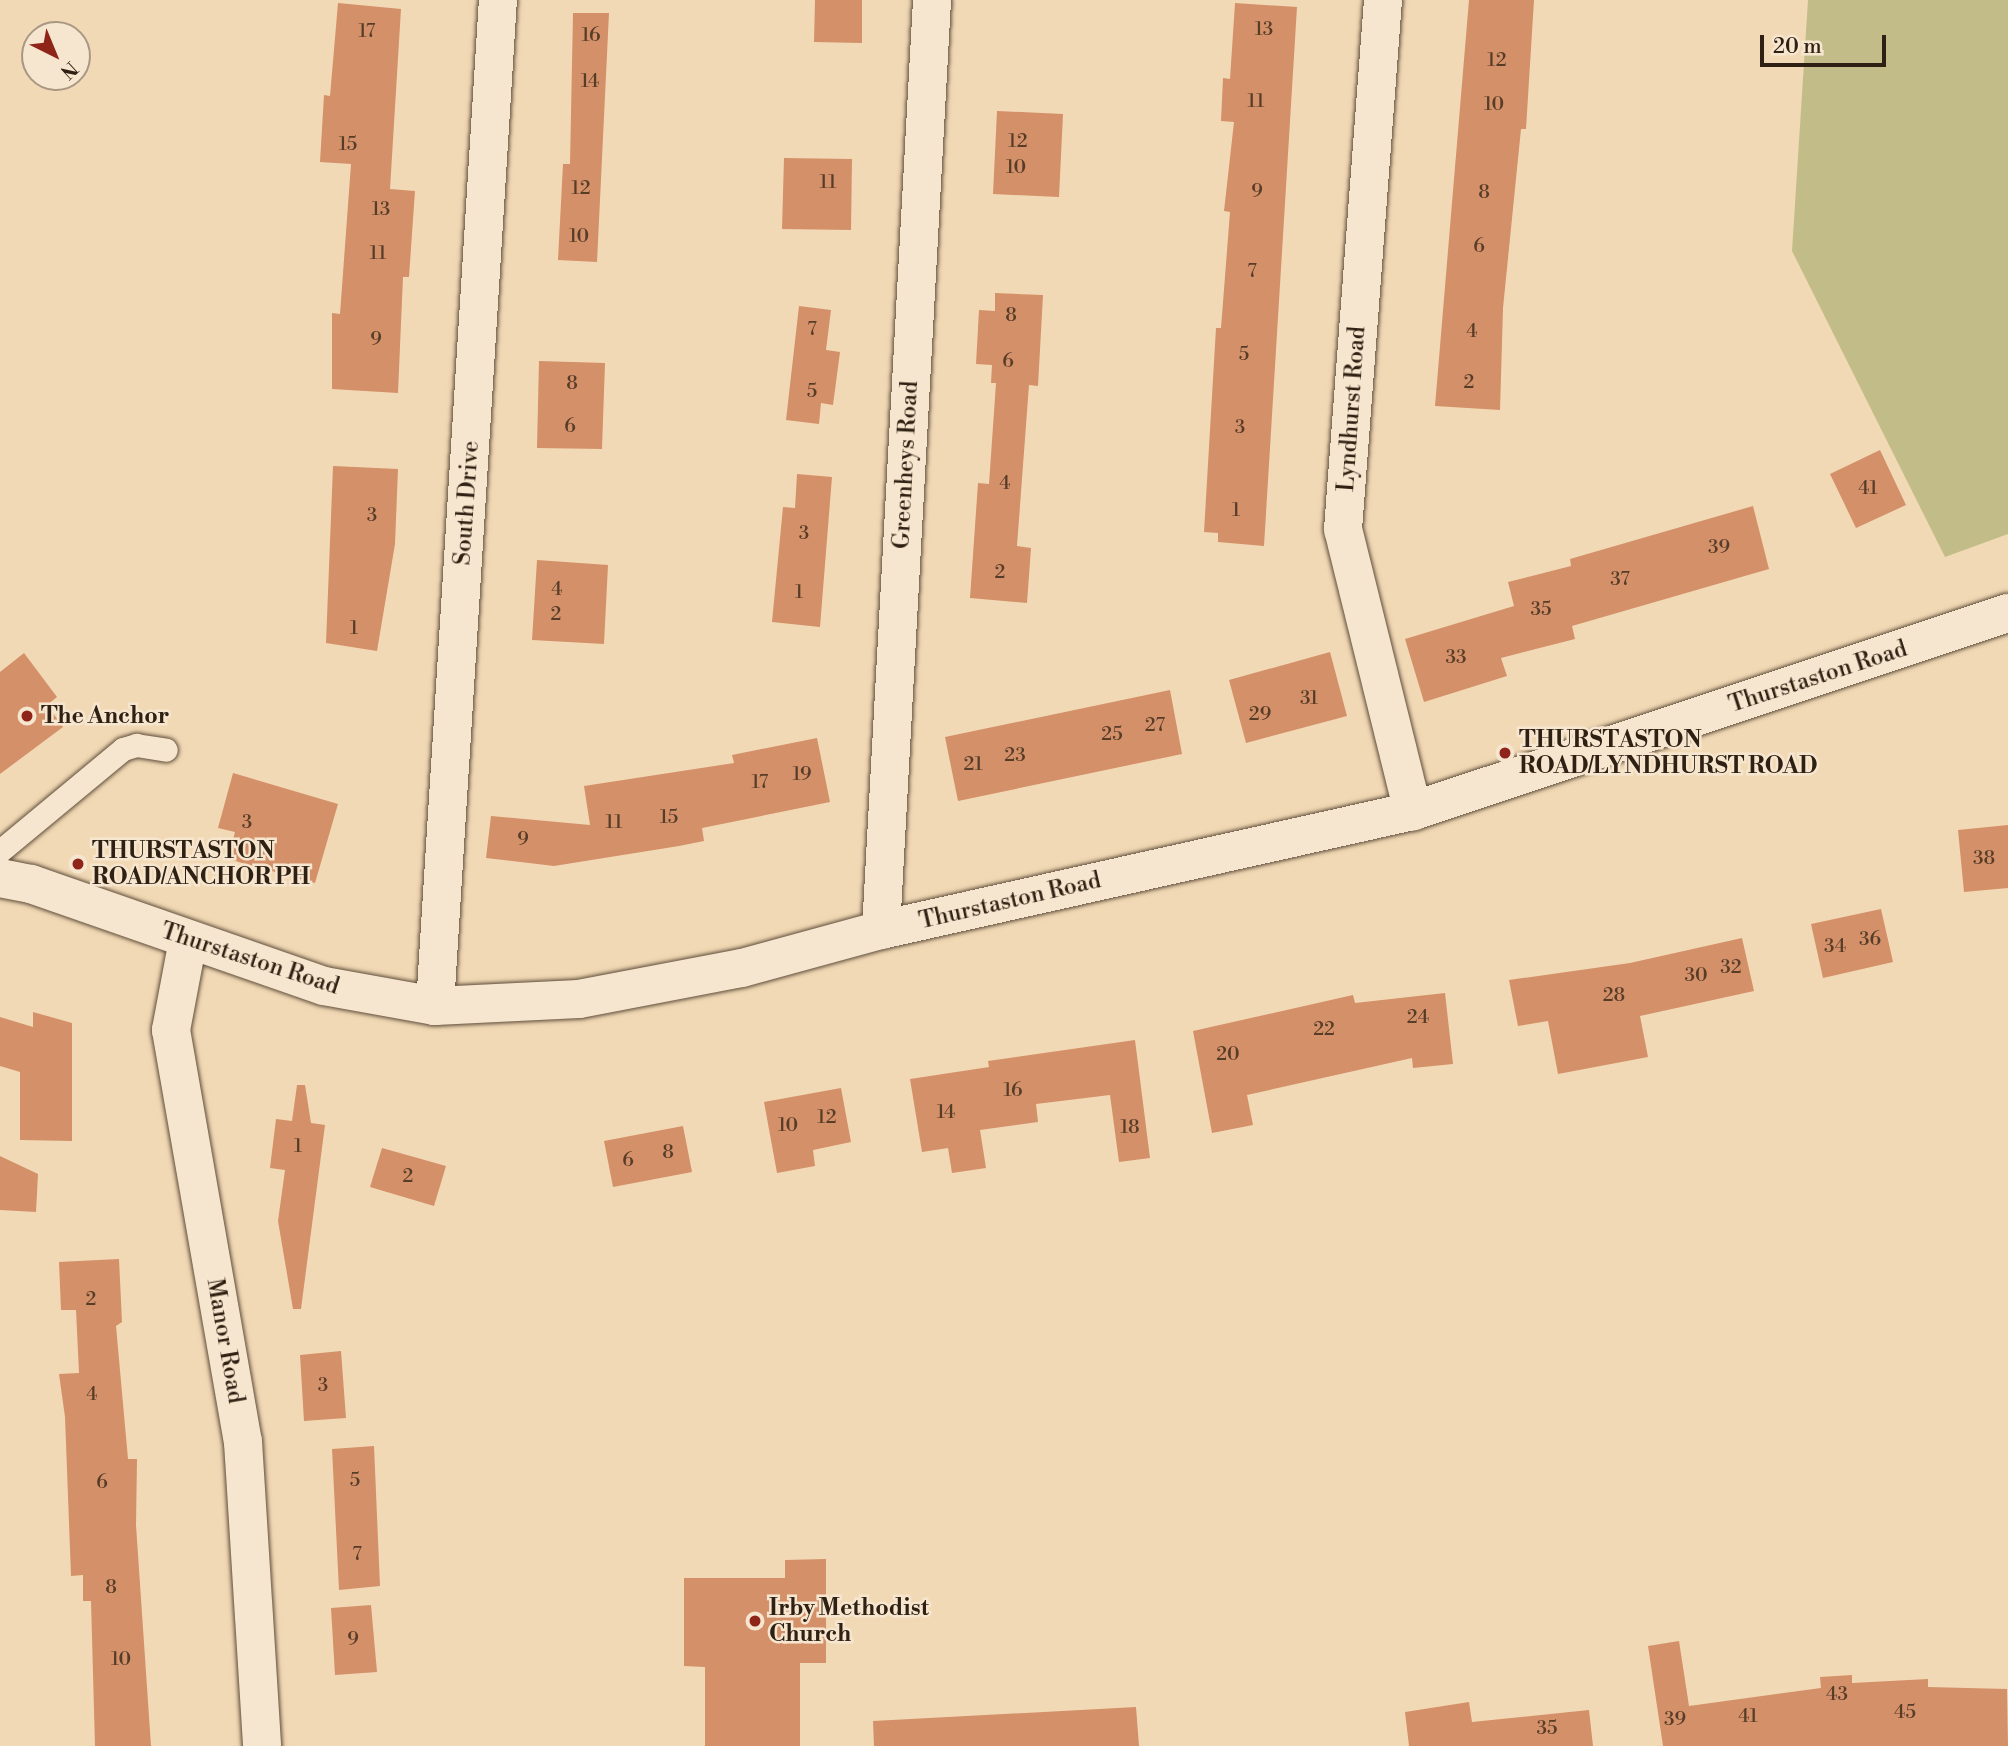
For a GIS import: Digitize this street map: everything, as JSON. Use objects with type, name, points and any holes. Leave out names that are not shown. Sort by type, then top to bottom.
[{"type":"street","name":"South Drive","points":[[435,1006],[498,0]]},
{"type":"street","name":"Greenheys Road","points":[[881,930],[932,0]]},
{"type":"street","name":"Lyndhurst Road","points":[[1382,0],[1343,529],[1413,811]]},
{"type":"street","name":"Thurstaston Road","points":[[0,878],[32,884],[324,986],[435,1006],[579,999],[741,968],[881,930],[1413,811],[2008,613]]},
{"type":"street","name":"Manor Road","points":[[188,940],[171,1030],[243,1442],[262,1746]]},
{"type":"lane","points":[[0,851],[123,749],[136,745],[166,750]]},
{"type":"shaded area","points":[[1808,0],[2008,0],[2008,534],[1945,557],[1792,251]]},
{"type":"building","points":[[815,0],[862,0],[862,43],[814,42]]},
{"type":"building","points":[[1469,0],[1534,0],[1526,129],[1521,129],[1503,308],[1500,410],[1435,406]]},
{"type":"building","points":[[338,3],[401,9],[390,189],[415,191],[409,277],[403,277],[398,393],[332,389],[332,313],[340,314],[351,164],[320,162],[324,95],[330,96]]},
{"type":"building","points":[[1235,3],[1297,7],[1264,546],[1218,542],[1218,533],[1204,532],[1216,328],[1221,328],[1230,212],[1224,211],[1234,122],[1221,121],[1223,78],[1230,79]]},
{"type":"building","points":[[573,13],[609,13],[597,262],[558,260],[563,164],[570,164]]},
{"type":"building","points":[[997,111],[1063,114],[1059,197],[993,194]]},
{"type":"building","points":[[784,158],[852,159],[851,230],[782,229]]},
{"type":"building","points":[[995,293],[1043,295],[1038,386],[1029,385],[1017,546],[1031,548],[1027,603],[970,598],[978,483],[989,484],[996,383],[991,383],[992,365],[976,364],[979,310],[995,311]]},
{"type":"building","points":[[799,306],[831,310],[826,350],[840,352],[833,405],[821,403],[819,424],[786,420]]},
{"type":"building","points":[[539,361],[605,363],[602,449],[537,448]]},
{"type":"building","points":[[1880,450],[1906,505],[1856,528],[1830,474]]},
{"type":"building","points":[[333,466],[398,469],[395,544],[377,651],[326,643]]},
{"type":"building","points":[[797,474],[832,477],[820,627],[772,622],[783,507],[795,508]]},
{"type":"building","points":[[1753,506],[1769,569],[1572,626],[1575,639],[1501,658],[1507,676],[1424,702],[1405,639],[1514,606],[1508,582],[1571,566],[1570,559]]},
{"type":"building","points":[[537,560],[608,565],[604,644],[532,640]]},
{"type":"building","points":[[1330,652],[1347,716],[1246,743],[1229,680]]},
{"type":"building","name":"The Anchor","points":[[24,653],[57,697],[47,705],[63,727],[0,774],[0,672]]},
{"type":"building","points":[[1170,690],[1182,754],[958,801],[945,737]]},
{"type":"building","points":[[817,738],[830,802],[702,828],[704,841],[679,846],[554,866],[486,858],[491,816],[590,825],[584,786],[734,763],[732,755]]},
{"type":"building","points":[[233,773],[338,804],[315,883],[228,859],[235,832],[218,828]]},
{"type":"building","points":[[2008,825],[2008,888],[1964,892],[1958,830]]},
{"type":"building","points":[[1881,909],[1893,962],[1823,978],[1811,924]]},
{"type":"building","points":[[1742,938],[1754,991],[1640,1016],[1648,1057],[1558,1074],[1548,1021],[1518,1026],[1509,980],[1630,963]]},
{"type":"building","points":[[1445,993],[1453,1064],[1413,1068],[1412,1058],[1247,1095],[1253,1125],[1212,1133],[1193,1031],[1353,995],[1355,1003]]},
{"type":"building","points":[[33,1012],[72,1023],[72,1141],[20,1140],[20,1072],[0,1066],[0,1017],[33,1027]]},
{"type":"building","points":[[1135,1040],[1150,1158],[1119,1162],[1110,1095],[1036,1104],[1038,1122],[980,1130],[986,1168],[952,1173],[948,1148],[922,1152],[910,1079],[989,1067],[988,1061]]},
{"type":"building","points":[[297,1085],[305,1085],[311,1123],[325,1125],[301,1309],[293,1309],[278,1221],[285,1170],[270,1168],[276,1119],[292,1121]]},
{"type":"building","points":[[841,1088],[851,1142],[813,1150],[815,1166],[777,1173],[764,1102]]},
{"type":"building","points":[[683,1126],[692,1172],[613,1187],[604,1141]]},
{"type":"building","points":[[382,1148],[446,1166],[434,1206],[370,1187]]},
{"type":"building","points":[[0,1156],[38,1174],[36,1212],[0,1210]]},
{"type":"building","points":[[119,1259],[122,1322],[116,1326],[128,1459],[137,1459],[136,1525],[151,1746],[95,1746],[91,1601],[83,1601],[83,1575],[71,1576],[65,1417],[59,1374],[79,1373],[76,1310],[61,1310],[59,1262]]},
{"type":"building","points":[[341,1351],[346,1418],[304,1421],[300,1355]]},
{"type":"building","points":[[374,1446],[380,1586],[339,1590],[332,1449]]},
{"type":"building","name":"Irby Methodist Church","points":[[826,1559],[826,1663],[800,1663],[800,1746],[705,1746],[705,1667],[684,1666],[684,1578],[785,1578],[785,1560]]},
{"type":"building","points":[[371,1605],[377,1672],[335,1675],[331,1608]]},
{"type":"building","points":[[1679,1641],[1689,1706],[1821,1688],[1820,1677],[1852,1675],[1852,1683],[1928,1679],[1928,1687],[2007,1689],[2008,1746],[1663,1746],[1648,1646]]},
{"type":"building","points":[[1469,1702],[1472,1722],[1589,1710],[1593,1746],[1409,1746],[1405,1712]]},
{"type":"building","points":[[1136,1707],[1139,1746],[874,1746],[873,1721]]},
{"type":"place","name":"The Anchor","points":[[27,716]]},
{"type":"place","name":"THURSTASTON ROAD/LYNDHURST ROAD","points":[[1505,753]]},
{"type":"place","name":"THURSTASTON ROAD/ANCHOR PH","points":[[78,864]]},
{"type":"place","name":"Irby Methodist Church","points":[[755,1621]]}]
